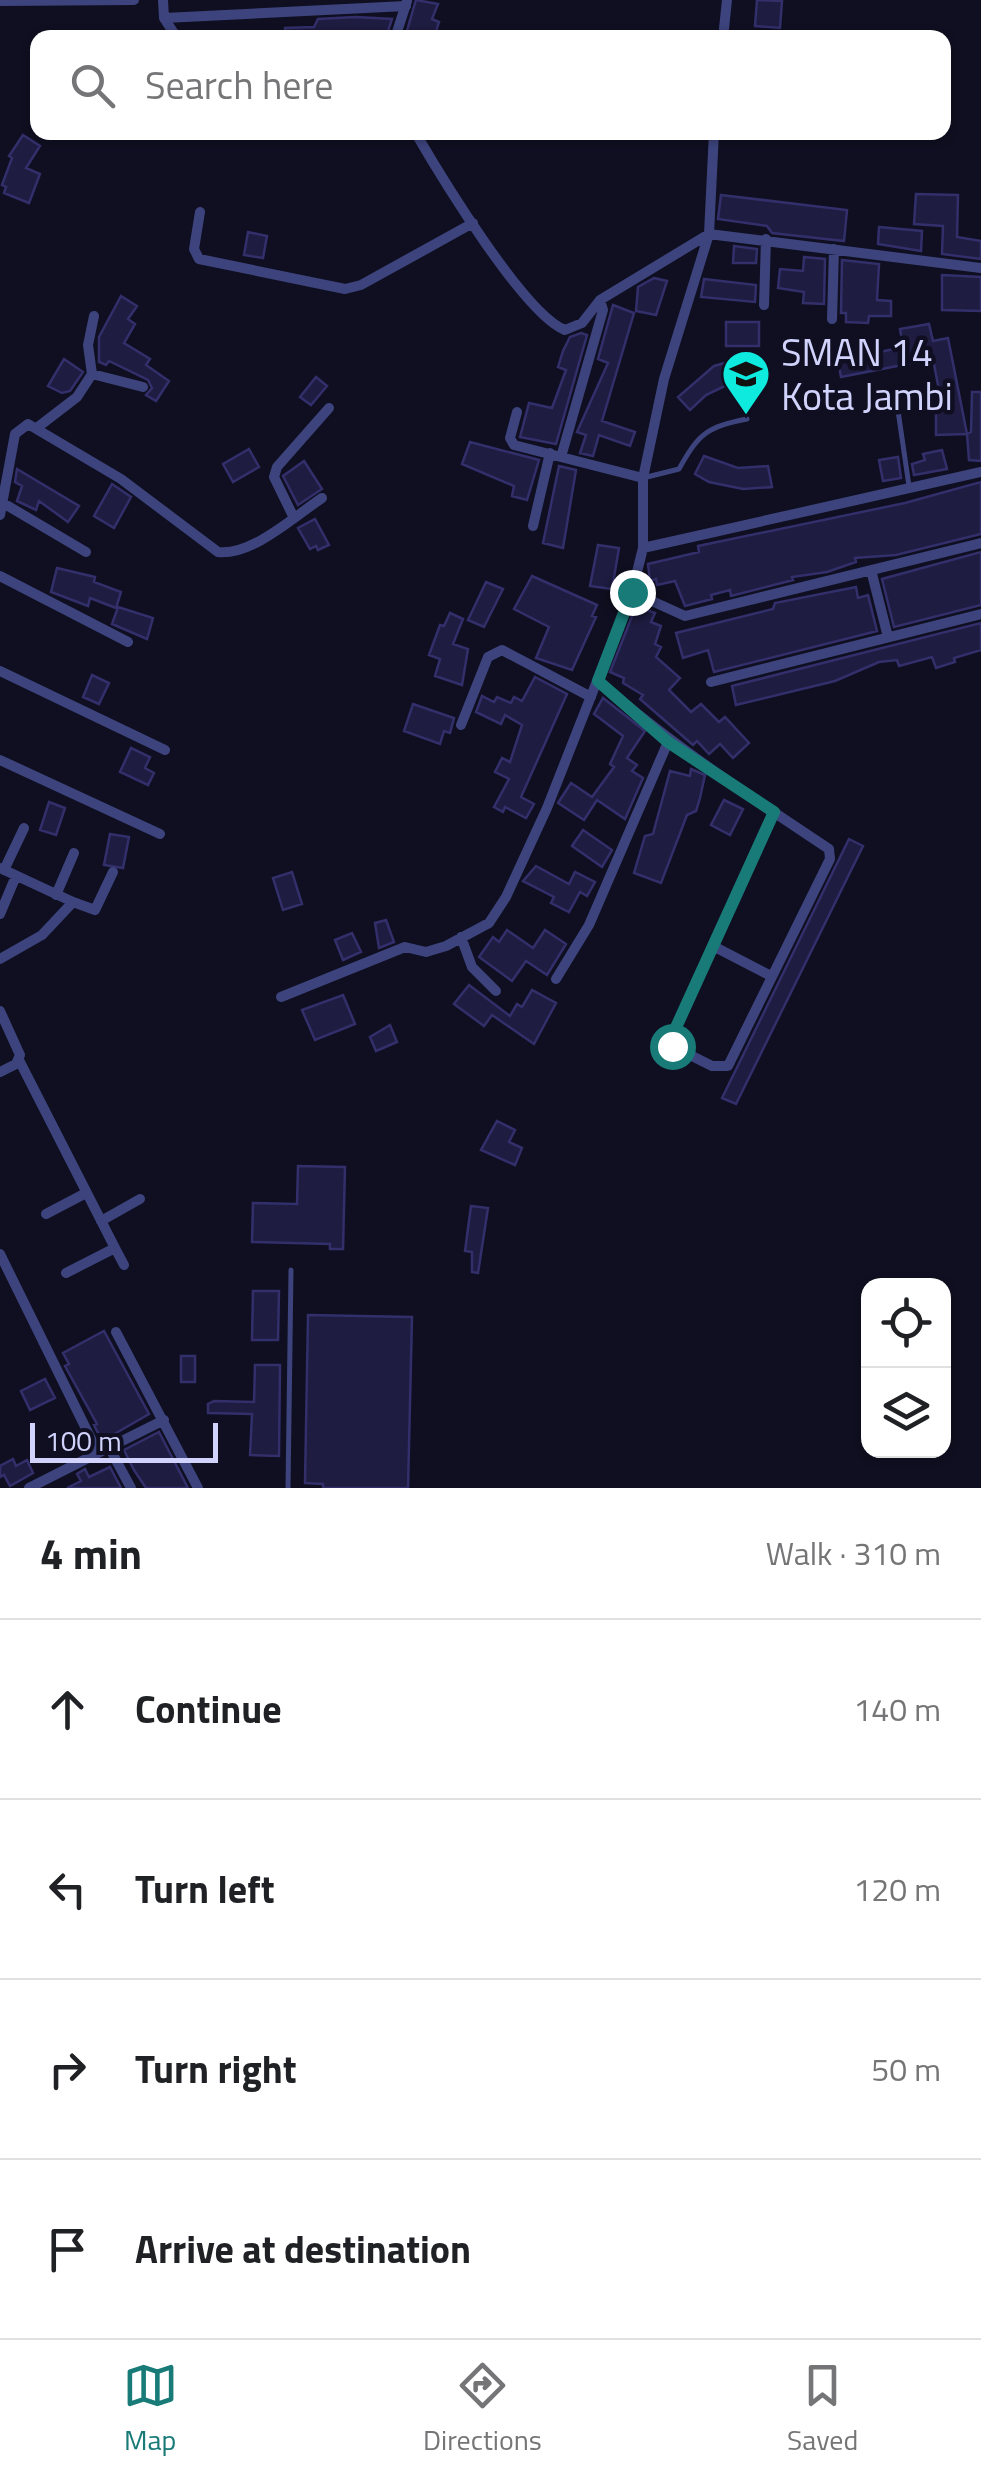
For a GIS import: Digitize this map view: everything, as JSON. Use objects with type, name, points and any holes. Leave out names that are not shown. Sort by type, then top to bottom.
[{"type":"street","points":[[0,2],[134,0]]},
{"type":"street","points":[[164,0],[164,18],[172,30]]},
{"type":"street","points":[[724,30],[727,0]]},
{"type":"street","points":[[164,18],[407,3],[399,30]]},
{"type":"street","points":[[420,140],[473,223],[553,325],[565,330],[582,323],[600,300],[709,234],[981,268]]},
{"type":"street","points":[[281,998],[404,947],[432,952],[446,946],[489,922],[506,897],[592,697],[632,592],[643,548],[643,478],[664,379],[709,234],[714,140]]},
{"type":"street","points":[[200,212],[194,249],[200,259],[345,289],[361,285],[473,223]]},
{"type":"street","points":[[764,306],[766,239]]},
{"type":"street","points":[[832,319],[834,249]]},
{"type":"street","points":[[533,526],[603,310],[600,300]]},
{"type":"street","points":[[38,427],[77,397],[92,374],[88,345],[94,316]]},
{"type":"street","points":[[92,374],[143,387]]},
{"type":"street","points":[[294,518],[274,477],[277,467],[330,408]]},
{"type":"street","points":[[517,412],[511,442],[643,478]]},
{"type":"street","points":[[86,552],[1,509],[4,476],[15,434],[28,424],[121,480],[218,552],[243,547],[322,498]]},
{"type":"street","points":[[643,548],[981,472]]},
{"type":"street","points":[[632,592],[685,616],[981,543]]},
{"type":"street","points":[[870,570],[888,638]]},
{"type":"street","points":[[0,576],[128,642]]},
{"type":"street","points":[[711,682],[981,614]]},
{"type":"street","points":[[461,725],[488,657],[502,650],[592,697]]},
{"type":"street","points":[[0,671],[165,750]]},
{"type":"street","points":[[598,681],[668,742],[774,812],[829,850],[830,860],[728,1066],[712,1066],[672,1046],[673,1034],[774,812]]},
{"type":"street","points":[[556,979],[589,925],[668,742]]},
{"type":"street","points":[[0,760],[160,834]]},
{"type":"street","points":[[0,914],[7,872],[24,828]]},
{"type":"street","points":[[56,894],[74,854]]},
{"type":"street","points":[[7,872],[95,910],[113,872]]},
{"type":"street","points":[[0,959],[42,935],[73,902]]},
{"type":"street","points":[[461,938],[472,967],[496,991]]},
{"type":"street","points":[[713,946],[771,976]]},
{"type":"street","points":[[0,1011],[19,1060],[124,1265]]},
{"type":"street","points":[[0,1072],[19,1060]]},
{"type":"street","points":[[46,1214],[86,1193]]},
{"type":"street","points":[[101,1221],[140,1200]]},
{"type":"street","points":[[66,1273],[114,1248]]},
{"type":"street","points":[[0,1254],[98,1454]]},
{"type":"street","points":[[116,1332],[198,1488]]},
{"type":"street","points":[[29,1488],[164,1420]]},
{"type":"street","points":[[110,1448],[132,1488]]},
{"type":"lane","points":[[895,390],[910,488]]},
{"type":"lane","points":[[643,478],[679,469],[696,440],[715,426],[747,419]]},
{"type":"lane","points":[[288,1488],[291,1270]]},
{"type":"building","points":[[416,0],[438,4],[432,19],[439,22],[436,30],[407,30]]},
{"type":"building","points":[[757,0],[782,1],[780,28],[755,26]]},
{"type":"building","points":[[318,19],[392,19],[388,30],[285,30],[314,27]]},
{"type":"building","points":[[23,135],[40,146],[26,168],[40,174],[29,203],[4,193],[6,187],[2,185],[12,158],[9,156]]},
{"type":"building","points":[[916,194],[958,195],[957,237],[981,241],[981,259],[942,254],[943,226],[914,224]]},
{"type":"building","points":[[721,195],[847,210],[844,241],[772,233],[767,226],[718,219]]},
{"type":"building","points":[[879,227],[922,231],[921,251],[878,244]]},
{"type":"building","points":[[248,232],[267,236],[263,258],[244,255]]},
{"type":"building","points":[[734,246],[757,249],[756,263],[733,263]]},
{"type":"building","points":[[804,257],[825,259],[824,304],[803,303],[804,292],[778,288],[780,269],[803,271]]},
{"type":"building","points":[[842,260],[879,264],[877,300],[891,301],[891,316],[869,316],[868,323],[846,322],[846,313],[841,313]]},
{"type":"building","points":[[942,275],[981,277],[981,311],[942,310]]},
{"type":"building","points":[[654,278],[667,281],[656,315],[636,311],[638,287]]},
{"type":"building","points":[[704,279],[756,285],[755,302],[701,297]]},
{"type":"building","points":[[121,296],[137,306],[128,319],[135,324],[124,343],[150,359],[146,365],[169,381],[156,401],[146,395],[152,388],[148,380],[109,361],[106,365],[99,362],[99,337]]},
{"type":"building","points":[[613,305],[634,313],[602,421],[635,432],[630,446],[599,435],[593,456],[580,453],[586,435],[577,432],[608,363],[598,359]]},
{"type":"building","points":[[726,322],[759,322],[759,346],[726,346]]},
{"type":"building","points":[[929,324],[933,341],[948,338],[967,434],[936,435],[936,411],[943,411],[933,359],[841,377],[838,361],[903,347],[900,329]]},
{"type":"building","points":[[587,335],[556,444],[520,437],[529,403],[552,408],[566,370],[558,367],[563,351],[570,337]]},
{"type":"building","points":[[749,356],[749,382],[731,383],[706,395],[690,410],[678,397],[714,366]]},
{"type":"building","points":[[64,359],[83,372],[70,391],[62,393],[48,386]]},
{"type":"building","points":[[316,377],[327,386],[311,405],[300,397]]},
{"type":"building","points":[[972,392],[981,392],[981,461],[969,460],[967,434],[971,432]]},
{"type":"building","points":[[470,442],[539,460],[527,500],[512,496],[514,486],[462,464]]},
{"type":"building","points":[[249,449],[259,467],[233,482],[223,464]]},
{"type":"building","points":[[942,450],[947,469],[914,475],[912,464],[925,460],[923,454]]},
{"type":"building","points":[[704,456],[738,468],[768,466],[772,487],[743,489],[709,482],[695,474]]},
{"type":"building","points":[[898,457],[901,478],[883,481],[879,460]]},
{"type":"building","points":[[304,461],[322,489],[298,505],[283,476]]},
{"type":"building","points":[[559,466],[576,470],[563,548],[543,543]]},
{"type":"building","points":[[17,469],[79,506],[68,522],[39,501],[36,510],[17,501],[22,486],[15,482]]},
{"type":"building","points":[[981,482],[981,534],[896,555],[855,558],[856,562],[827,572],[792,577],[793,580],[731,596],[730,590],[685,606],[675,581],[657,585],[656,579],[650,581],[648,564],[699,552],[698,546],[905,503]]},
{"type":"building","points":[[112,484],[131,497],[114,528],[94,516]]},
{"type":"building","points":[[315,519],[329,545],[318,550],[316,546],[310,549],[298,528]]},
{"type":"building","points":[[598,545],[619,548],[612,589],[590,586]]},
{"type":"building","points":[[981,552],[981,605],[894,627],[882,579]]},
{"type":"building","points":[[57,568],[95,577],[94,582],[121,592],[116,608],[90,598],[88,606],[51,592]]},
{"type":"building","points":[[532,576],[597,605],[592,616],[596,617],[572,670],[536,658],[549,627],[514,609]]},
{"type":"building","points":[[486,582],[503,589],[484,627],[468,620]]},
{"type":"building","points":[[856,587],[858,598],[868,595],[877,631],[714,672],[708,650],[683,658],[676,633],[773,609],[775,603]]},
{"type":"building","points":[[636,606],[655,613],[651,622],[661,626],[655,644],[661,647],[656,657],[680,678],[669,690],[691,712],[701,704],[719,722],[725,717],[749,743],[733,758],[720,744],[709,754],[697,741],[693,745],[640,699],[643,695],[623,683],[624,678],[610,672]]},
{"type":"building","points":[[118,607],[153,618],[147,639],[112,624]]},
{"type":"building","points":[[450,613],[463,619],[453,644],[468,649],[462,685],[435,676],[440,659],[429,655],[440,625],[444,626]]},
{"type":"building","points":[[981,623],[981,650],[954,658],[955,662],[936,668],[932,657],[899,666],[897,660],[879,662],[835,681],[736,705],[732,686]]},
{"type":"building","points":[[92,675],[109,683],[99,704],[83,697]]},
{"type":"building","points":[[535,677],[567,694],[521,797],[534,804],[526,818],[505,807],[503,812],[494,807],[509,779],[495,772],[502,758],[510,762],[522,725],[505,715],[501,724],[476,712],[482,696],[494,702],[497,697],[511,703],[514,697],[522,701]]},
{"type":"building","points":[[603,698],[645,731],[627,758],[637,765],[632,771],[643,778],[625,819],[597,800],[584,820],[558,803],[571,783],[592,797],[614,767],[610,764],[623,736],[594,714]]},
{"type":"building","points":[[413,704],[454,718],[450,733],[444,731],[440,744],[404,731]]},
{"type":"building","points":[[131,748],[150,757],[145,768],[154,773],[148,785],[120,772]]},
{"type":"building","points":[[691,769],[705,775],[700,798],[696,811],[687,815],[661,883],[634,873],[645,836],[653,834],[670,771],[690,776]]},
{"type":"building","points":[[724,800],[743,809],[730,835],[711,825]]},
{"type":"building","points":[[49,802],[65,808],[56,835],[40,830]]},
{"type":"building","points":[[583,830],[612,850],[602,867],[572,846]]},
{"type":"building","points":[[110,834],[129,837],[123,868],[104,865]]},
{"type":"building","points":[[849,839],[863,846],[736,1104],[722,1098]]},
{"type":"building","points":[[536,866],[569,884],[575,872],[595,882],[587,896],[580,892],[569,912],[551,903],[554,897],[523,881]]},
{"type":"building","points":[[292,872],[302,904],[283,910],[273,878]]},
{"type":"building","points":[[386,920],[394,942],[379,948],[375,923]]},
{"type":"building","points":[[507,930],[533,948],[545,930],[566,944],[547,975],[526,961],[512,981],[479,957],[493,937],[499,942]]},
{"type":"building","points":[[352,933],[361,952],[343,960],[335,940]]},
{"type":"building","points":[[469,985],[510,1016],[517,1004],[522,1007],[532,990],[556,1003],[534,1044],[492,1015],[484,1026],[454,1004]]},
{"type":"building","points":[[343,995],[355,1024],[315,1040],[302,1010]]},
{"type":"building","points":[[390,1025],[397,1042],[376,1051],[370,1037]]},
{"type":"building","points":[[497,1121],[515,1130],[509,1142],[522,1148],[515,1165],[481,1150]]},
{"type":"building","points":[[298,1166],[345,1167],[343,1249],[330,1249],[330,1244],[252,1242],[253,1203],[297,1204]]},
{"type":"building","points":[[471,1206],[488,1208],[478,1273],[472,1272],[472,1252],[465,1251]]},
{"type":"building","points":[[253,1291],[279,1291],[278,1340],[252,1340]]},
{"type":"building","points":[[308,1315],[412,1317],[408,1488],[323,1488],[323,1484],[305,1483]]},
{"type":"building","points":[[104,1331],[149,1414],[102,1441],[94,1425],[97,1424],[65,1366],[69,1364],[63,1353]]},
{"type":"building","points":[[181,1356],[195,1356],[195,1382],[181,1382]]},
{"type":"building","points":[[255,1365],[280,1365],[279,1456],[250,1455],[252,1414],[208,1413],[208,1404],[214,1401],[254,1402]]},
{"type":"building","points":[[45,1379],[55,1398],[30,1410],[21,1391]]},
{"type":"building","points":[[159,1432],[188,1488],[146,1488],[134,1470],[124,1450]]},
{"type":"building","points":[[13,1459],[16,1466],[27,1460],[33,1473],[10,1486],[4,1475],[0,1477],[0,1466]]},
{"type":"building","points":[[110,1467],[121,1488],[67,1488],[81,1481],[77,1474],[85,1469],[89,1477]]},
{"type":"place","name":"SMAN 14 Kota Jambi","points":[[746,416]]},
{"type":"route","points":[[632,592],[598,681],[668,742],[774,812],[673,1034],[672,1046]]}]
